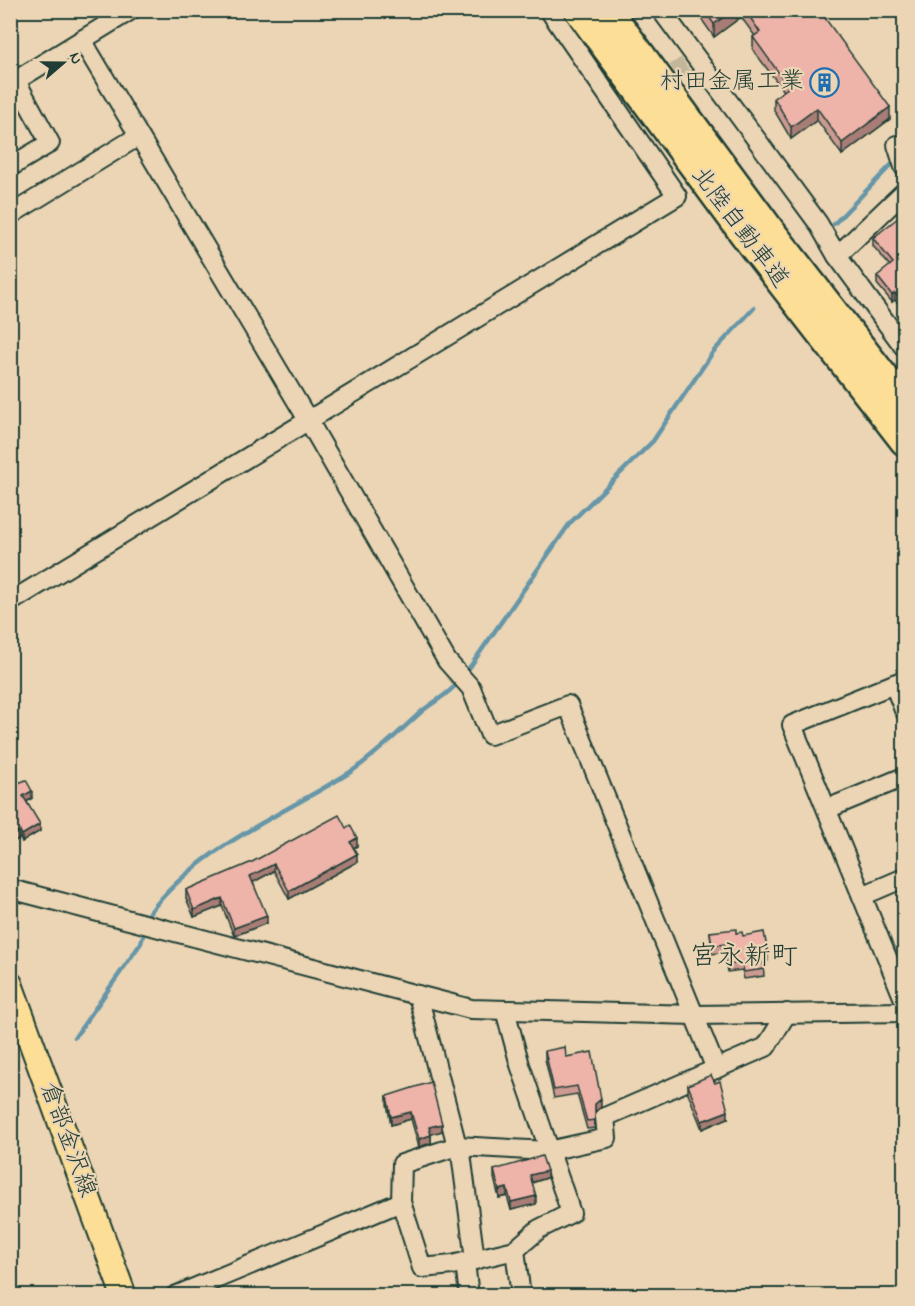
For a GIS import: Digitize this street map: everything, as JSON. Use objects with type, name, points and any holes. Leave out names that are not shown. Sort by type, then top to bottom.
[{"type":"highway","name":"北陸自動車道","points":[[578,10],[754,248],[904,441]]},
{"type":"highway","name":"北陸自動車道","points":[[608,10],[757,213],[904,402]]},
{"type":"main road","name":"倉部金沢線","points":[[10,984],[124,1296]]},
{"type":"street","points":[[10,167],[50,143],[13,83],[131,10]]},
{"type":"street","points":[[10,602],[677,196],[623,104],[549,10]]},
{"type":"street","points":[[661,10],[691,62],[818,223],[837,256],[904,347]]},
{"type":"street","points":[[82,40],[137,137],[308,420],[447,661],[471,688],[490,735],[568,705],[716,1069]]},
{"type":"street","points":[[10,215],[137,137]]},
{"type":"street","points":[[897,146],[904,167]]},
{"type":"street","points":[[837,256],[904,192]]},
{"type":"street","points":[[903,991],[792,725],[899,682],[904,710]]},
{"type":"street","points":[[827,809],[904,777]]},
{"type":"street","points":[[862,896],[904,878]]},
{"type":"street","points":[[10,889],[471,1009],[694,1015],[904,1012]]},
{"type":"street","points":[[418,995],[458,1146],[470,1261],[469,1296]]},
{"type":"street","points":[[505,1010],[520,1065],[548,1151],[571,1213],[539,1229],[515,1250],[470,1261],[422,1268],[401,1202],[402,1164],[458,1146],[548,1151],[608,1138],[605,1117],[766,1047],[787,1013]]},
{"type":"street","points":[[175,1296],[401,1202]]},
{"type":"street","points":[[515,1250],[521,1296]]},
{"type":"building","points":[[704,10],[733,10],[714,24]]},
{"type":"building","name":"村田金属工業","points":[[745,10],[819,10],[890,107],[842,143],[817,108],[791,127],[774,98],[789,87],[753,37],[760,32]]},
{"type":"building","points":[[904,213],[904,292],[899,297],[895,293],[892,295],[877,276],[893,263],[873,238]]},
{"type":"building","points":[[26,780],[32,791],[23,796],[40,824],[22,835],[20,831],[10,836],[10,786]]},
{"type":"building","points":[[339,815],[346,828],[350,825],[357,838],[350,842],[357,854],[289,891],[274,864],[250,876],[267,916],[234,928],[222,898],[194,910],[186,890],[252,862]]},
{"type":"building","points":[[736,929],[736,933],[742,932],[743,936],[764,932],[768,954],[762,954],[764,969],[744,972],[742,962],[728,965],[725,944],[712,946],[710,932]]},
{"type":"building","points":[[565,1047],[566,1057],[592,1052],[601,1099],[595,1104],[595,1120],[587,1121],[577,1086],[554,1090],[545,1051]]},
{"type":"building","points":[[711,1075],[715,1083],[720,1081],[728,1111],[702,1121],[688,1085]]},
{"type":"building","points":[[431,1082],[442,1124],[429,1127],[431,1135],[419,1139],[411,1112],[391,1117],[387,1096]]},
{"type":"building","points":[[542,1156],[547,1171],[530,1175],[536,1196],[511,1202],[507,1188],[499,1190],[494,1170]]},
{"type":"waterway","points":[[834,224],[897,159]]},
{"type":"waterway","points":[[465,674],[570,523],[653,441],[713,352],[754,308]]},
{"type":"waterway","points":[[147,921],[148,915],[168,891],[191,870],[243,834],[352,771],[421,712],[451,690],[460,680]]},
{"type":"waterway","points":[[75,1037],[141,943],[145,929]]},
{"type":"tunnel","points":[[652,87],[686,65]]},
{"type":"place","name":"村田金属工業","points":[[825,82]]},
{"type":"district","name":"宮永新町","points":[[744,957]]}]
